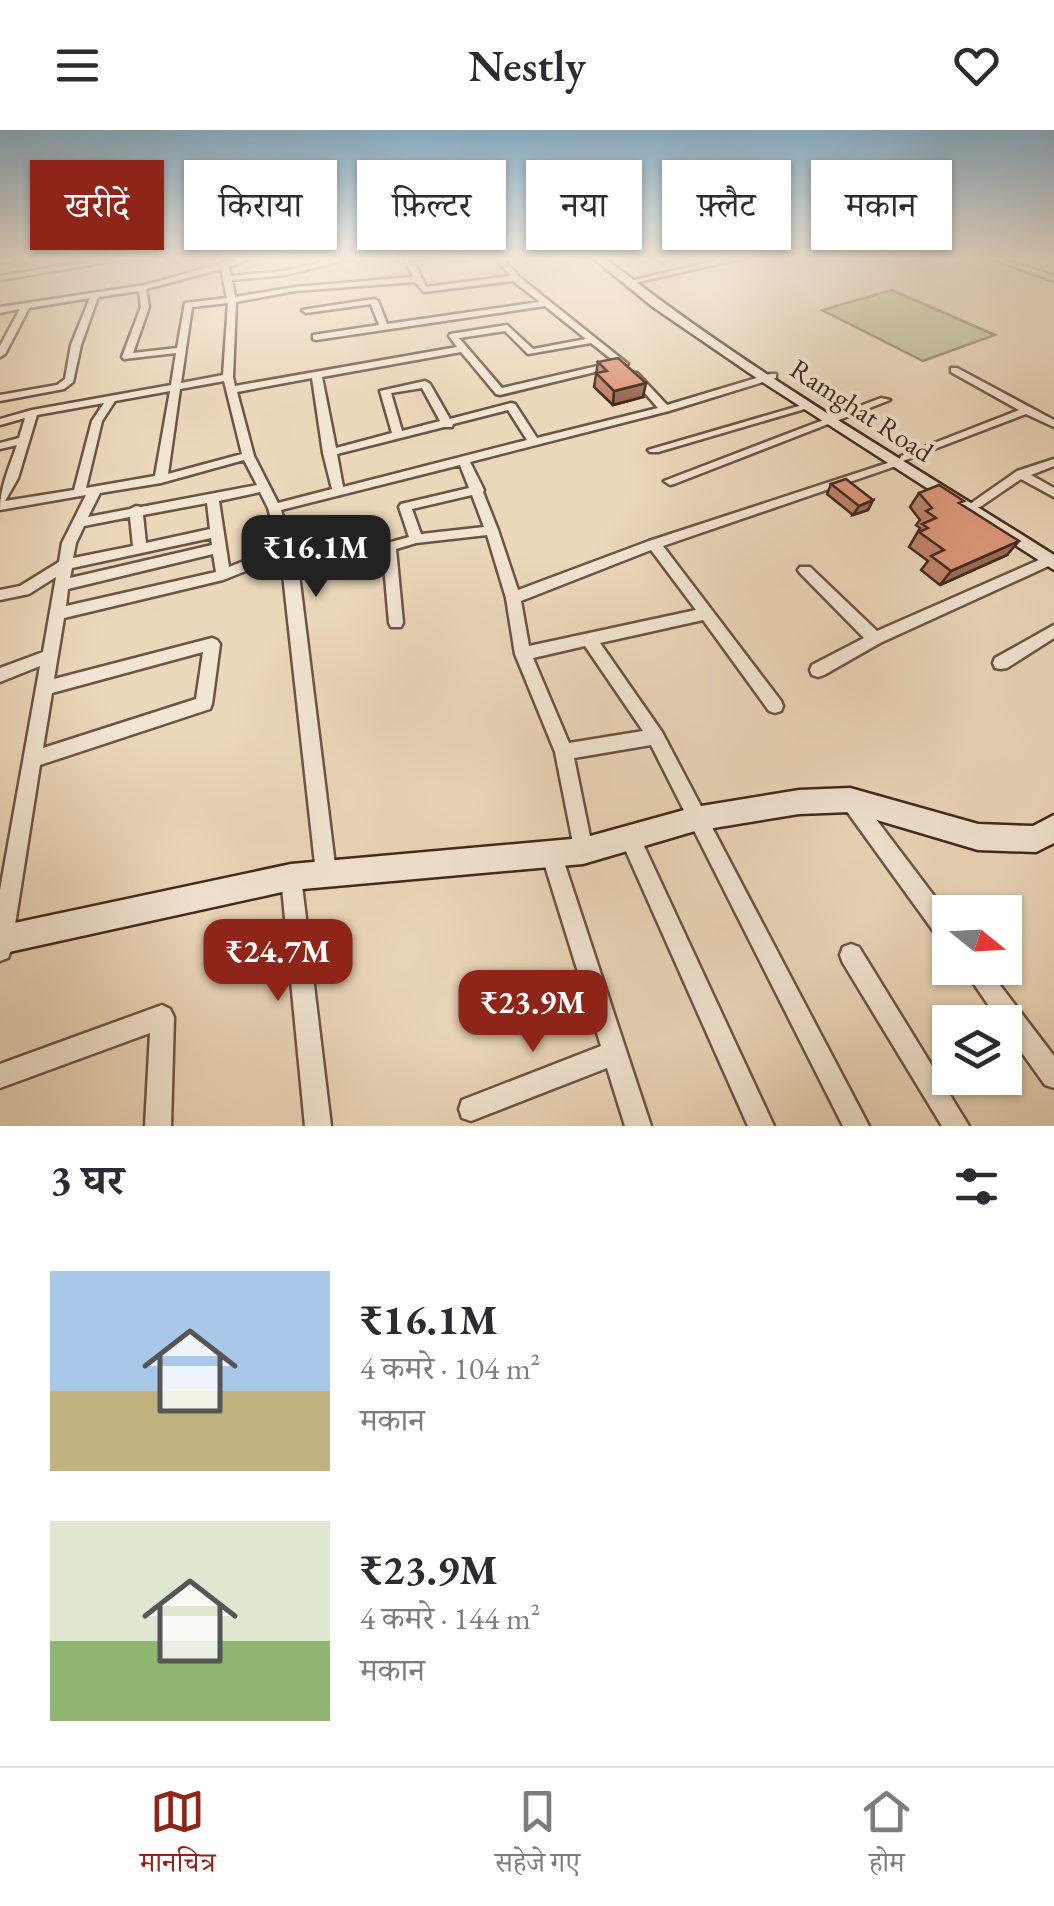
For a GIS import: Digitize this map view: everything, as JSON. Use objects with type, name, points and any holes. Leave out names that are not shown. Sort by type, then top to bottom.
[{"type":"main road","name":"Ramghat Road","points":[[667,304],[770,377],[1052,560]]},
{"type":"main road","name":"Ramghat Road","points":[[667,304],[810,406],[839,420]]},
{"type":"main road","name":"Ramghat Road","points":[[902,460],[976,504],[1052,560]]},
{"type":"main road","points":[[1,943],[291,877],[583,850],[631,840],[695,819],[850,800],[978,837],[1036,839],[1054,828]]},
{"type":"street","points":[[0,310],[33,304]]},
{"type":"street","points":[[0,398],[60,387],[70,380],[88,304]]},
{"type":"street","points":[[144,304],[128,357],[179,350]]},
{"type":"street","points":[[161,479],[172,387],[188,305],[193,304]]},
{"type":"street","points":[[232,304],[231,383],[248,456],[274,508],[288,559],[326,872]]},
{"type":"street","points":[[306,310],[344,304]]},
{"type":"street","points":[[376,304],[384,327]]},
{"type":"street","points":[[433,304],[444,321]]},
{"type":"street","points":[[316,338],[545,304]]},
{"type":"street","points":[[549,304],[623,364],[665,409]]},
{"type":"street","points":[[0,354],[26,306]]},
{"type":"street","points":[[532,440],[511,406],[453,336],[507,328],[531,352],[594,340]]},
{"type":"street","points":[[5,420],[172,387],[316,373],[463,349]]},
{"type":"street","points":[[408,358],[448,425]]},
{"type":"street","points":[[500,392],[623,364]]},
{"type":"street","points":[[954,370],[1054,424]]},
{"type":"street","points":[[316,373],[338,492]]},
{"type":"street","points":[[274,508],[665,409],[770,377]]},
{"type":"street","points":[[398,436],[385,390],[424,384]]},
{"type":"street","points":[[79,493],[97,421],[112,398]]},
{"type":"street","points":[[670,481],[885,400]]},
{"type":"street","points":[[328,452],[448,425],[511,406]]},
{"type":"street","points":[[654,450],[810,406]]},
{"type":"street","points":[[513,598],[654,544],[902,460],[1027,410]]},
{"type":"street","points":[[30,417],[0,502],[161,479],[248,456]]},
{"type":"street","points":[[0,446],[23,440]]},
{"type":"street","points":[[464,460],[478,490],[513,598],[523,654],[564,752],[583,850]]},
{"type":"street","points":[[976,504],[1021,474],[1054,462]]},
{"type":"street","points":[[1021,474],[1054,493]]},
{"type":"street","points":[[78,523],[262,488]]},
{"type":"street","points":[[1,943],[65,566],[78,523],[95,490]]},
{"type":"street","points":[[416,539],[405,507],[478,490]]},
{"type":"street","points":[[212,498],[223,575]]},
{"type":"street","points":[[136,510],[140,549]]},
{"type":"street","points":[[57,614],[288,559],[309,570],[416,539],[492,530]]},
{"type":"street","points":[[0,596],[24,590],[65,566],[217,532]]},
{"type":"street","points":[[654,544],[775,706]]},
{"type":"street","points":[[389,547],[396,624]]},
{"type":"street","points":[[62,585],[219,548]]},
{"type":"street","points":[[818,670],[875,639],[1052,560]]},
{"type":"street","points":[[805,570],[875,639]]},
{"type":"street","points":[[523,654],[704,614]]},
{"type":"street","points":[[1002,664],[1054,631]]},
{"type":"street","points":[[590,641],[656,736],[695,819],[856,1126]]},
{"type":"street","points":[[32,760],[204,704],[212,644],[44,688]]},
{"type":"street","points":[[0,676],[50,656]]},
{"type":"street","points":[[564,752],[656,736]]},
{"type":"street","points":[[850,800],[932,912]]},
{"type":"street","points":[[631,840],[760,1126]]},
{"type":"street","points":[[551,853],[638,1126]]},
{"type":"street","points":[[291,877],[318,1126]]},
{"type":"street","points":[[851,954],[956,1126]]},
{"type":"street","points":[[987,985],[1054,1076]]},
{"type":"street","points":[[0,1076],[162,1016],[158,1126]]},
{"type":"street","points":[[471,1109],[614,1053]]},
{"type":"green space","points":[[841,304],[925,304],[995,335],[923,361],[822,310]]},
{"type":"building","points":[[618,358],[646,383],[614,391],[596,373],[607,371],[598,362]]},
{"type":"building","points":[[846,479],[873,500],[859,506],[831,484]]},
{"type":"building","points":[[939,485],[964,501],[959,503],[1019,541],[951,571],[931,556],[944,550],[919,532],[928,528],[922,524],[936,518],[926,511],[932,508],[919,493]]},
{"type":"building","points":[[329,517],[337,540],[305,550],[297,526]]}]
